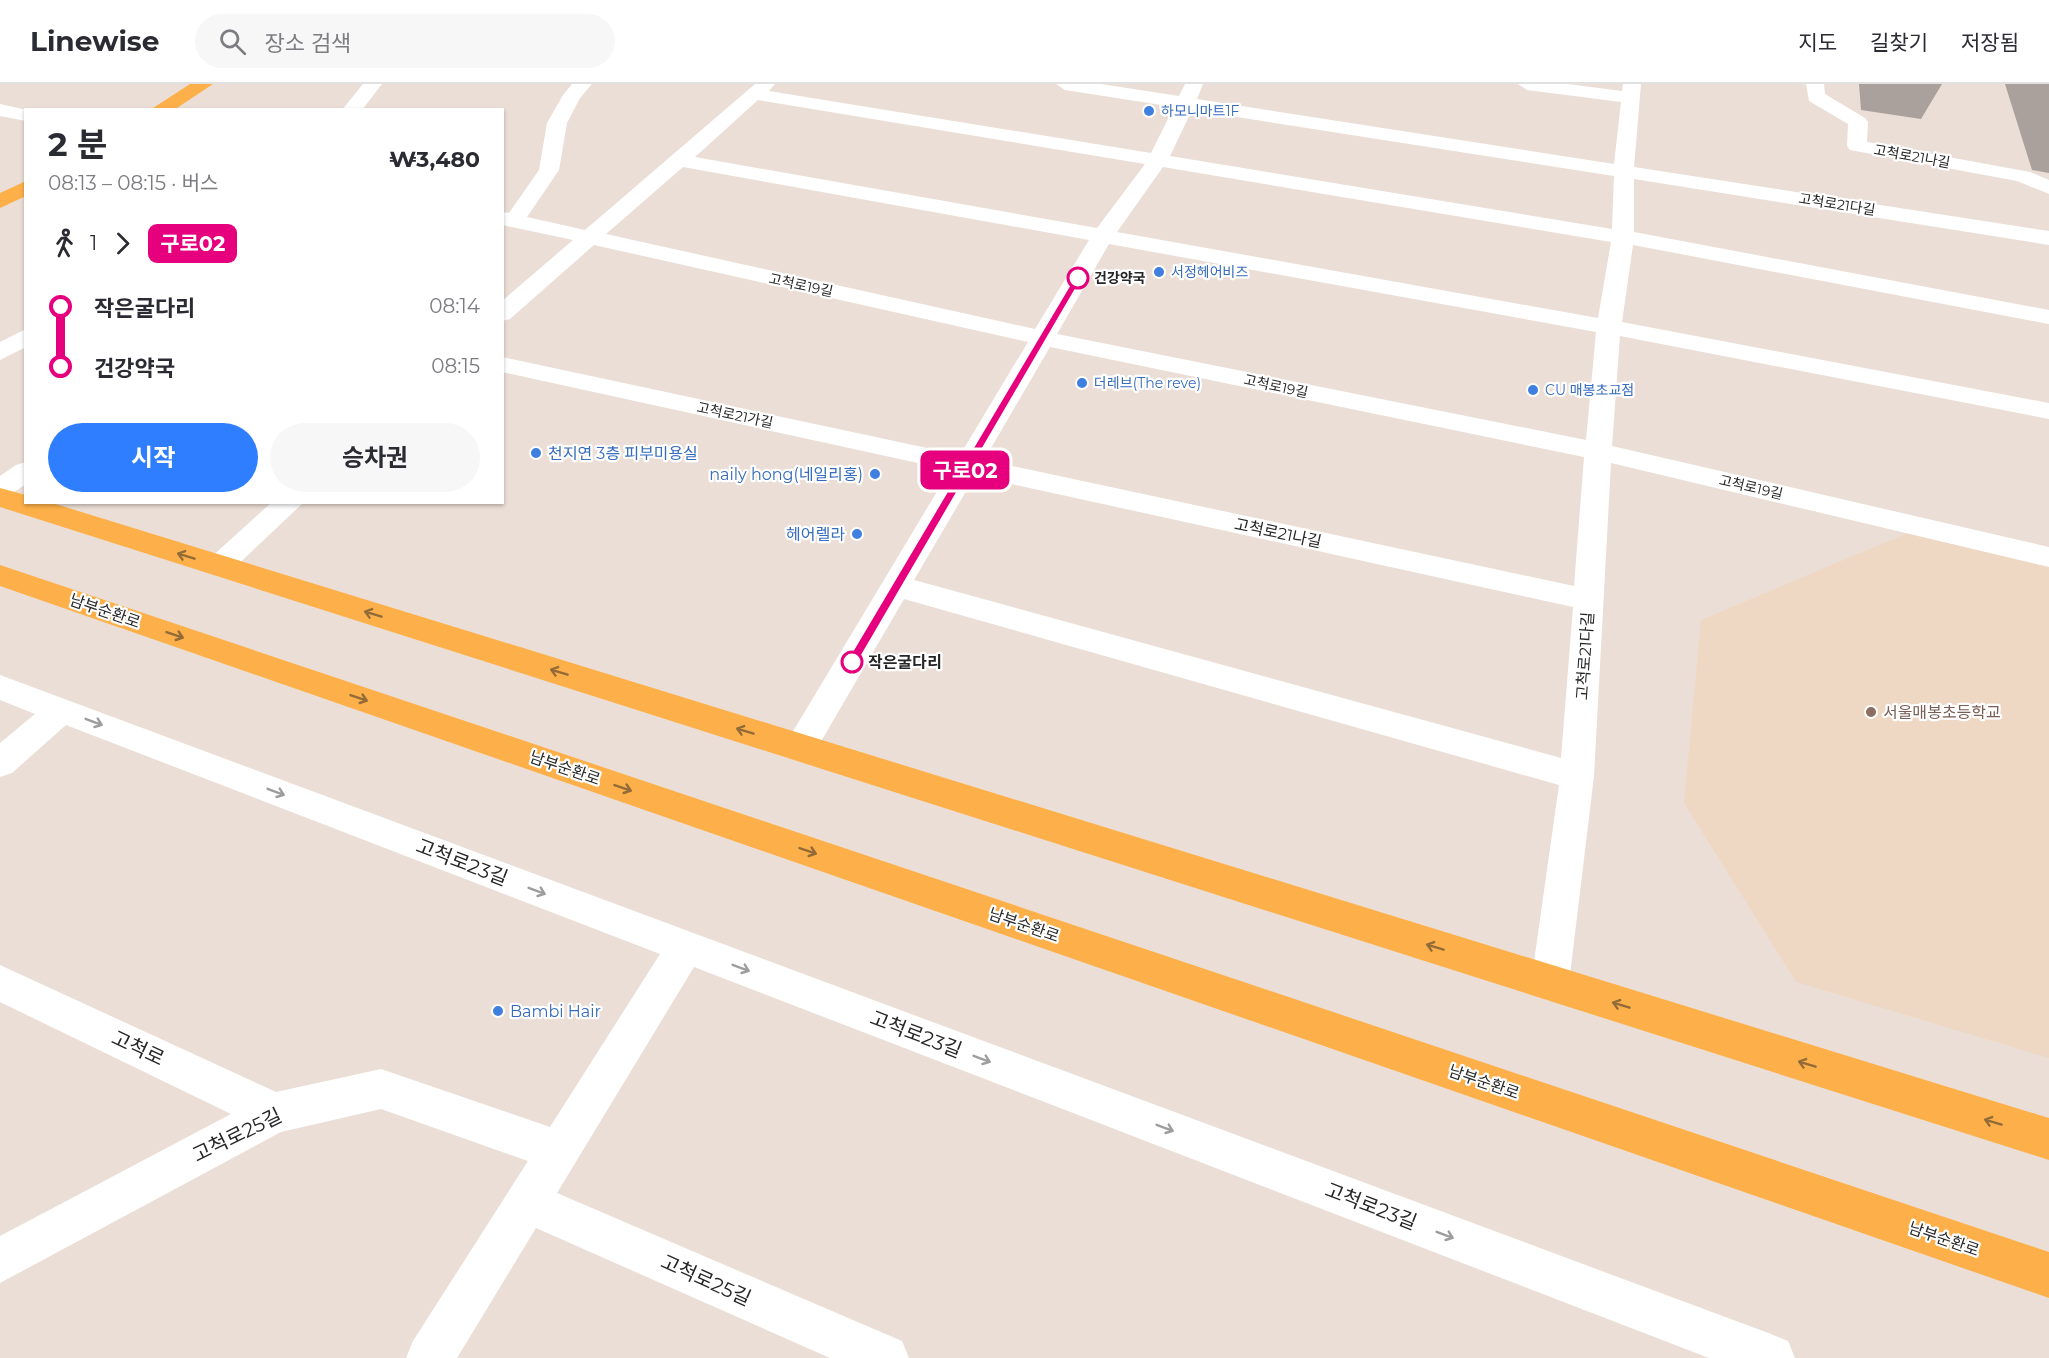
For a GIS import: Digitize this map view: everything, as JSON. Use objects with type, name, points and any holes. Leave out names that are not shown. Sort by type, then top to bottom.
[{"type":"main road","points":[[162,108],[204,84]]},
{"type":"main road","points":[[0,202],[24,188]]},
{"type":"main road","points":[[0,497],[2049,1140]]},
{"type":"main road","name":"남부순환로","points":[[0,575],[2049,1275]]},
{"type":"street","points":[[353,108],[373,84]]},
{"type":"street","points":[[508,220],[549,170],[557,123],[572,95],[583,84]]},
{"type":"street","points":[[1065,84],[1189,93],[1624,170]]},
{"type":"street","points":[[1527,84],[1631,91]]},
{"type":"street","name":"고척로21나길","points":[[1815,84],[1816,97],[1858,122],[1857,146],[2023,176],[2049,188]]},
{"type":"street","points":[[504,312],[760,89],[1157,162],[1623,237],[2049,317]]},
{"type":"street","name":"고척로21다길","points":[[1551,983],[1577,776],[1598,451],[1610,327],[1623,237],[1624,170],[1631,91]]},
{"type":"street","points":[[800,748],[1102,237],[1157,162],[1189,93]]},
{"type":"street","points":[[0,110],[24,115]]},
{"type":"street","points":[[679,160],[1610,327],[2049,411]]},
{"type":"street","name":"고척로21다길","points":[[1624,170],[2049,238]]},
{"type":"street","name":"고척로19길","points":[[508,220],[1042,338],[1598,451],[2049,557]]},
{"type":"street","points":[[0,353],[24,337]]},
{"type":"street","name":"고척로21가길","points":[[504,364],[968,466]]},
{"type":"street","name":"고척로21나길","points":[[968,466],[1588,600]]},
{"type":"street","points":[[0,489],[24,472]]},
{"type":"street","points":[[219,566],[288,504]]},
{"type":"street","points":[[897,586],[1577,776]]},
{"type":"street","name":"고척로23길","points":[[0,687],[686,947],[1691,1343],[1771,1358]]},
{"type":"street","points":[[0,763],[62,710]]},
{"type":"street","points":[[430,1358],[686,947]]},
{"type":"street","name":"고척로","points":[[0,983],[275,1113]]},
{"type":"street","name":"고척로25길","points":[[0,1260],[275,1113],[381,1089],[559,1151]]},
{"type":"street","name":"고척로25길","points":[[527,1202],[885,1358]]},
{"type":"shaded area","name":"서울매봉초등학교","points":[[1922,527],[2049,557],[2049,1058],[1796,982],[1684,803],[1701,620]]},
{"type":"bus line","name":"구로02","points":[[852,662],[1078,278]]},
{"type":"place","name":"하모니마트1F","points":[[1149,111]]},
{"type":"place","name":"서정헤어비즈","points":[[1159,272]]},
{"type":"place","name":"건강약국","points":[[1078,278]]},
{"type":"place","name":"더레브(The reve)","points":[[1082,383]]},
{"type":"place","name":"CU 매봉초교점","points":[[1533,390]]},
{"type":"place","name":"천지연 3층 피부미용실","points":[[536,453]]},
{"type":"place","name":"naily hong(네일리홍)","points":[[875,474]]},
{"type":"place","name":"헤어렐라","points":[[857,534]]},
{"type":"place","name":"작은굴다리","points":[[852,662]]},
{"type":"place","name":"서울매봉초등학교","points":[[1871,712]]},
{"type":"place","name":"Bambi Hair","points":[[498,1011]]}]
